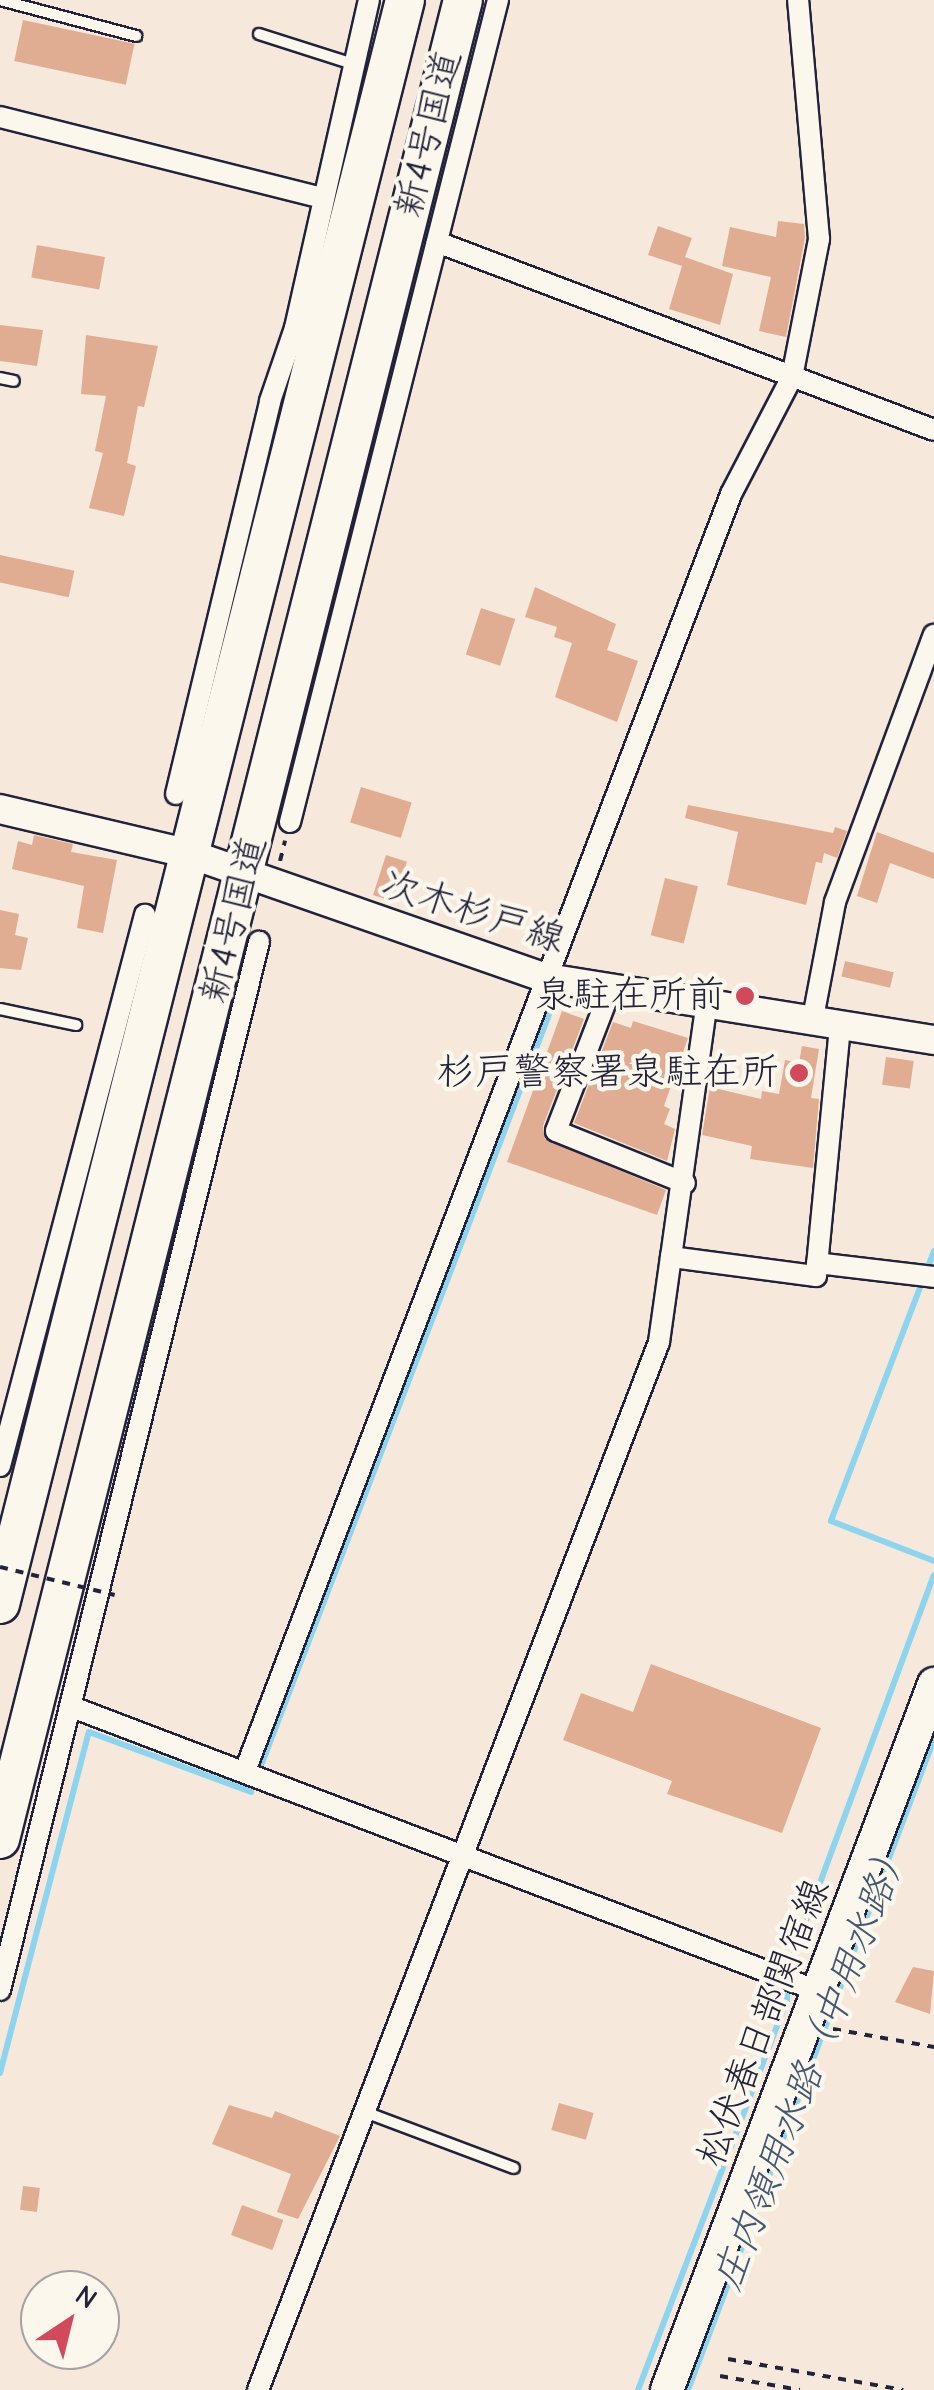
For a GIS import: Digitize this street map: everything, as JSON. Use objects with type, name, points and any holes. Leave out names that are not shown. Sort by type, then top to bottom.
[{"type":"highway","name":"新4号国道","points":[[0,1604],[116,1091],[190,854],[308,327],[405,0]]},
{"type":"highway","name":"新4号国道","points":[[0,1839],[215,1047],[246,873],[450,119],[463,0]]},
{"type":"main road","name":"次木杉戸線","points":[[0,809],[190,854],[547,978],[706,1008],[934,1040]]},
{"type":"main road","name":"松伏春日部関宿線","points":[[667,2390],[934,1684]]},
{"type":"street","points":[[176,794],[270,401],[308,327],[319,197],[368,0]]},
{"type":"street","points":[[290,822],[438,242],[450,119],[498,0]]},
{"type":"street","points":[[245,1771],[731,494],[792,377],[819,239],[798,0]]},
{"type":"street","points":[[0,116],[319,197]]},
{"type":"street","points":[[438,242],[934,430]]},
{"type":"street","points":[[671,1257],[816,1276],[835,902],[934,635]]},
{"type":"street","points":[[0,1466],[79,1154],[116,1091],[145,915]]},
{"type":"street","points":[[0,1990],[220,1121],[215,1047],[259,942]]},
{"type":"street","points":[[610,991],[556,1131],[685,1183]]},
{"type":"street","points":[[258,2390],[659,1342],[685,1183],[706,1008]]},
{"type":"street","points":[[817,1263],[934,1276]]},
{"type":"street","points":[[72,1708],[818,1991]]},
{"type":"lane","points":[[0,0],[136,36]]},
{"type":"lane","points":[[259,34],[353,64]]},
{"type":"lane","points":[[0,378],[14,380]]},
{"type":"lane","points":[[0,1010],[76,1025]]},
{"type":"lane","points":[[365,2112],[514,2168]]},
{"type":"path","points":[[0,1566],[114,1595]]},
{"type":"path","points":[[808,2024],[934,2047]]},
{"type":"path","points":[[728,2359],[903,2390]]},
{"type":"path","points":[[720,2376],[800,2390]]},
{"type":"building","points":[[23,20],[135,44],[126,85],[14,61]]},
{"type":"building","points":[[778,221],[804,224],[805,238],[786,337],[759,331],[771,277],[722,266],[730,227],[776,237]]},
{"type":"building","points":[[658,226],[692,238],[685,257],[733,274],[720,325],[669,309],[682,266],[648,255]]},
{"type":"building","points":[[37,245],[105,257],[99,289],[31,277]]},
{"type":"building","points":[[0,325],[43,330],[37,366],[0,361]]},
{"type":"building","points":[[86,335],[158,346],[144,407],[138,406],[127,463],[136,466],[124,516],[89,508],[103,453],[95,451],[106,396],[81,394]]},
{"type":"building","points":[[0,555],[74,571],[69,597],[0,583]]},
{"type":"building","points":[[535,587],[616,624],[607,650],[638,661],[617,722],[555,697],[572,643],[554,637],[557,627],[525,617]]},
{"type":"building","points":[[481,608],[515,619],[500,666],[466,655]]},
{"type":"building","points":[[361,787],[412,802],[401,838],[350,822]]},
{"type":"building","points":[[688,805],[833,833],[835,827],[847,831],[837,858],[824,853],[822,863],[816,862],[806,905],[727,885],[738,832],[685,818]]},
{"type":"building","points":[[877,832],[934,853],[934,879],[890,863],[877,903],[857,896]]},
{"type":"building","points":[[34,835],[73,844],[71,852],[117,860],[103,933],[77,928],[84,886],[12,869],[18,841],[32,845]]},
{"type":"building","points":[[386,855],[407,862],[394,902],[373,895]]},
{"type":"building","points":[[665,878],[698,886],[684,943],[651,935]]},
{"type":"building","points":[[0,910],[19,914],[15,935],[28,938],[21,970],[0,968]]},
{"type":"building","points":[[845,961],[894,972],[890,988],[841,977]]},
{"type":"building","points":[[562,1011],[584,1019],[543,1126],[545,1139],[666,1190],[657,1215],[507,1162]]},
{"type":"building","points":[[633,1021],[688,1038],[664,1106],[670,1109],[664,1124],[675,1129],[667,1161],[574,1123],[613,1022],[631,1028]]},
{"type":"building","points":[[802,1046],[819,1049],[811,1098],[819,1099],[813,1168],[750,1159],[752,1146],[702,1135],[710,1087],[761,1099],[762,1091],[779,1094],[785,1060],[799,1063]]},
{"type":"building","points":[[886,1057],[914,1061],[910,1089],[882,1085]]},
{"type":"building","points":[[651,1664],[821,1728],[782,1833],[667,1794],[672,1781],[563,1740],[581,1693],[633,1712]]},
{"type":"building","points":[[913,1967],[934,1971],[930,2014],[895,2002]]},
{"type":"building","points":[[559,2103],[594,2113],[586,2140],[551,2130]]},
{"type":"building","points":[[229,2105],[272,2118],[275,2111],[340,2136],[298,2219],[277,2212],[291,2174],[212,2144]]},
{"type":"building","points":[[23,2186],[40,2188],[37,2212],[20,2210]]},
{"type":"building","points":[[242,2205],[283,2220],[272,2250],[231,2235]]},
{"type":"waterway","points":[[262,1763],[553,1004]]},
{"type":"waterway","points":[[934,1251],[831,1521],[934,1561]]},
{"type":"waterway","points":[[787,1972],[934,1575]]},
{"type":"waterway","points":[[0,2073],[89,1732],[251,1792]]},
{"type":"waterway","name":"庄内領用水路（中用水路）","points":[[688,2390],[934,1739]]},
{"type":"waterway","points":[[638,2390],[787,2000],[787,1985]]},
{"type":"place","name":"泉駐在所前","points":[[745,996]]},
{"type":"place","name":"杉戸警察署泉駐在所","points":[[799,1073]]}]
